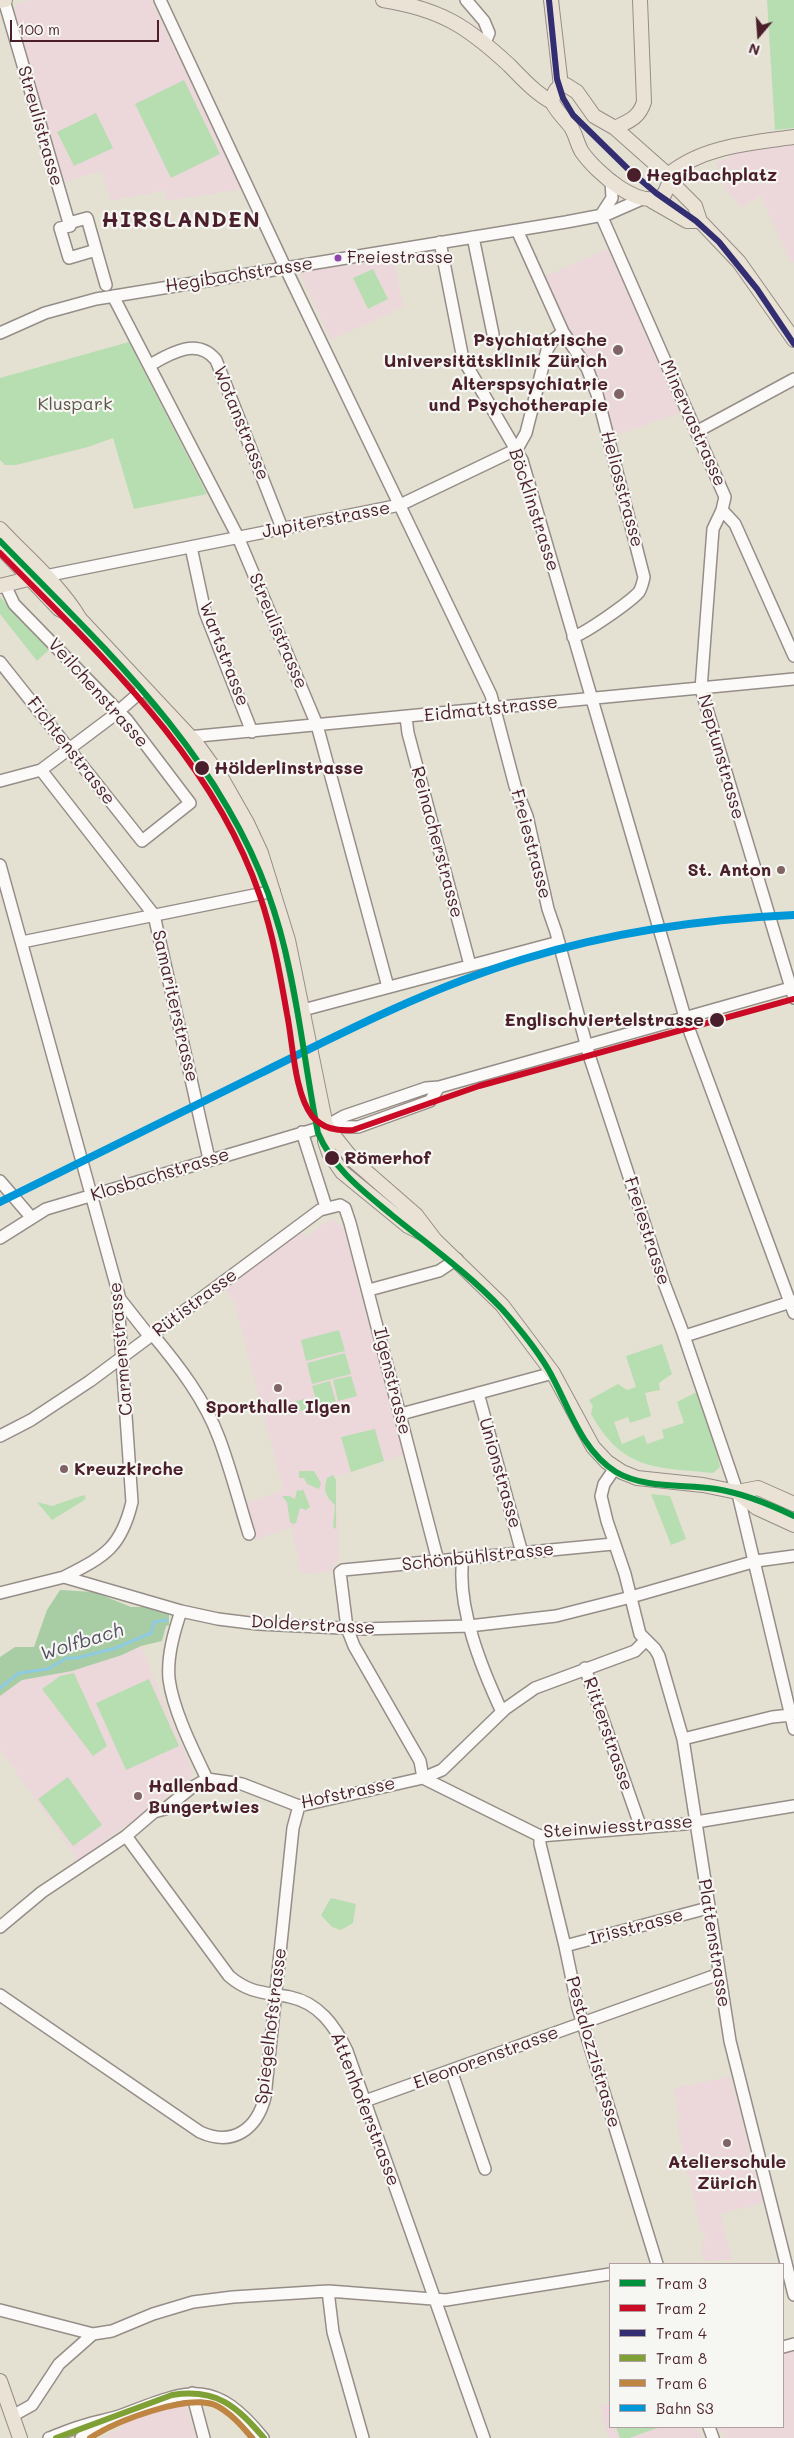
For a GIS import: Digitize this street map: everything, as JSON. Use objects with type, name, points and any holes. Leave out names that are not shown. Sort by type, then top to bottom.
[{"type":"main road","points":[[0,1],[4,0]]},
{"type":"main road","points":[[382,0],[409,5],[437,14],[468,29],[537,91],[552,102],[572,129],[585,156],[625,192],[647,200],[687,221],[700,221]]},
{"type":"main road","points":[[551,0],[561,86]]},
{"type":"main road","points":[[615,128],[634,119],[641,111],[644,102],[640,0]]},
{"type":"main road","points":[[552,102],[555,91],[561,86]]},
{"type":"main road","points":[[561,86],[574,89],[594,116],[615,128],[669,178],[695,206],[700,221],[739,262],[793,335]]},
{"type":"main road","points":[[647,200],[664,195],[669,178],[678,167],[719,149],[794,137]]},
{"type":"main road","points":[[0,529],[69,601],[80,619],[205,755],[234,800],[260,850],[261,859],[274,891],[288,940],[326,1126],[354,1161],[416,1215],[435,1240],[502,1304],[553,1373],[593,1447],[615,1468],[637,1478],[710,1486],[737,1492],[758,1488],[794,1504]]},
{"type":"main road","points":[[0,547],[59,609],[80,619]]},
{"type":"main road","name":"Jupiterstrasse","points":[[3,586],[30,578],[45,576]]},
{"type":"main road","points":[[737,1492],[756,1508],[794,1525]]},
{"type":"main road","points":[[0,2381],[14,2415],[20,2438]]},
{"type":"street","name":"Streulistrasse","points":[[4,0],[69,223]]},
{"type":"street","name":"Freiestrasse","points":[[160,0],[495,708],[515,786],[526,816],[548,909],[559,942],[586,1045],[664,1283],[685,1336],[737,1492],[756,1561],[764,1606],[794,1728]]},
{"type":"street","points":[[466,0],[484,21],[489,33],[485,43]]},
{"type":"street","points":[[601,215],[612,198],[611,180]]},
{"type":"street","name":"Hegibachstrasse","points":[[0,333],[53,310],[113,296],[601,215],[647,200]]},
{"type":"street","name":"Minervastrasse","points":[[601,215],[725,497],[722,510],[735,524],[794,656]]},
{"type":"street","points":[[96,250],[69,258],[60,228],[70,226],[69,223],[87,218],[96,250],[106,286]]},
{"type":"street","name":"Heliosstrasse","points":[[517,230],[563,332],[586,368],[597,394],[643,571],[642,587],[634,596],[589,629],[573,637]]},
{"type":"street","points":[[473,237],[493,334]]},
{"type":"street","name":"Böcklinstrasse","points":[[440,242],[463,359],[516,449],[591,700]]},
{"type":"street","name":"Streulistrasse","points":[[113,296],[150,364],[238,538],[317,725],[388,987]]},
{"type":"street","points":[[516,449],[526,433],[547,350],[553,340],[563,332]]},
{"type":"street","name":"Wotanstrasse","points":[[150,364],[176,350],[186,348],[209,353],[216,360],[282,528]]},
{"type":"street","points":[[696,432],[794,379]]},
{"type":"street","name":"Jupiterstrasse","points":[[45,576],[400,505],[516,449]]},
{"type":"street","name":"Neptunstrasse","points":[[722,510],[713,529],[701,689],[793,991]]},
{"type":"street","name":"Wartstrasse","points":[[191,547],[205,612],[252,732]]},
{"type":"street","name":"Veilchenstrasse","points":[[3,586],[14,604],[132,727],[190,803],[139,838]]},
{"type":"street","name":"Fichtenstrasse","points":[[0,662],[139,838]]},
{"type":"street","name":"Eidmattstrasse","points":[[188,737],[591,700],[794,679]]},
{"type":"street","points":[[0,781],[41,770],[70,750],[145,688]]},
{"type":"street","points":[[591,700],[685,1016],[793,1305],[685,1336]]},
{"type":"street","name":"Reinacherstrasse","points":[[406,717],[408,733],[470,966]]},
{"type":"street","name":"Samariterstrasse","points":[[41,770],[154,915],[209,1159]]},
{"type":"street","name":"Carmenstrasse","points":[[0,865],[120,1299],[119,1316],[132,1483],[132,1502],[128,1522],[122,1535],[104,1555],[64,1577]]},
{"type":"street","points":[[22,942],[274,891]]},
{"type":"street","points":[[302,1010],[559,942]]},
{"type":"street","name":"Klosbachstrasse","points":[[0,1238],[31,1217],[46,1210],[209,1159],[326,1126],[354,1112],[426,1088],[439,1087],[685,1016],[793,991]]},
{"type":"street","points":[[302,1132],[326,1207]]},
{"type":"street","points":[[0,1181],[31,1217]]},
{"type":"street","name":"Rütistrasse","points":[[0,1436],[38,1415],[122,1358],[326,1207],[340,1204]]},
{"type":"street","name":"Ilgenstrasse","points":[[340,1204],[345,1208],[369,1290],[438,1561]]},
{"type":"street","points":[[369,1290],[439,1271],[457,1259]]},
{"type":"street","points":[[120,1299],[179,1366],[206,1412],[219,1438],[249,1534]]},
{"type":"street","points":[[401,1414],[553,1373]]},
{"type":"street","name":"Unionstrasse","points":[[478,1393],[522,1552]]},
{"type":"street","name":"Plattenstrasse","points":[[615,1468],[604,1484],[602,1496],[613,1544],[631,1597],[640,1634],[655,1649],[661,1660],[682,1739],[730,2041],[794,2295]]},
{"type":"street","name":"Schönbühlstrasse","points":[[347,1628],[340,1576],[343,1570],[613,1544]]},
{"type":"street","name":"Dolderstrasse","points":[[64,1577],[181,1611],[218,1619],[258,1624],[347,1628],[469,1626],[556,1616],[631,1597],[756,1561],[794,1556]]},
{"type":"street","points":[[463,1558],[462,1568],[469,1626],[502,1712]]},
{"type":"street","points":[[0,1593],[64,1577]]},
{"type":"street","points":[[0,1927],[42,1892],[126,1836],[154,1812],[165,1809],[191,1788],[207,1779],[174,1701],[169,1678],[169,1656],[181,1611]]},
{"type":"street","points":[[347,1628],[354,1646],[420,1761],[423,1778]]},
{"type":"street","name":"Hofstrasse","points":[[207,1779],[242,1784],[299,1806],[423,1778],[442,1770],[502,1712],[535,1688],[635,1651],[646,1640]]},
{"type":"street","name":"Ritterstrasse","points":[[585,1668],[641,1828]]},
{"type":"street","points":[[682,1739],[772,1717],[791,1715]]},
{"type":"street","name":"Steinwiesstrasse","points":[[423,1778],[540,1836],[696,1822],[794,1806]]},
{"type":"street","name":"Spiegelhofstrasse","points":[[0,1995],[200,2132],[219,2138],[245,2131],[256,2120],[262,2107],[294,1828],[299,1806]]},
{"type":"street","name":"Attenhoferstrasse","points":[[126,1836],[229,1976],[240,1986],[253,1991],[291,1997],[307,2003],[322,2013],[336,2029],[365,2101],[484,2438]]},
{"type":"street","name":"Pestalozzistrasse","points":[[540,1836],[540,1844],[583,2023],[657,2263]]},
{"type":"street","name":"Irisstrasse","points":[[565,1946],[708,1908]]},
{"type":"street","name":"Eleonorenstrasse","points":[[365,2101],[720,1974]]},
{"type":"street","points":[[451,2070],[485,2169]]},
{"type":"street","points":[[0,2310],[62,2324],[93,2334],[112,2331],[153,2314],[192,2302],[233,2297],[328,2291],[458,2299],[609,2274]]},
{"type":"street","points":[[328,2291],[333,2332],[363,2438]]},
{"type":"street","points":[[14,2415],[32,2405],[59,2364],[93,2334]]},
{"type":"street","points":[[192,2393],[204,2438]]},
{"type":"street","points":[[49,2438],[83,2425],[105,2421],[166,2398],[192,2393],[211,2395],[229,2403],[242,2414],[263,2438]]},
{"type":"street","points":[[81,2438],[105,2421]]},
{"type":"shaded area","points":[[30,0],[151,0],[241,189],[166,201],[165,190],[111,201],[102,171],[63,182],[14,10],[17,4]]},
{"type":"shaded area","points":[[794,144],[794,261],[791,262],[760,195],[742,208],[726,191],[716,162],[732,157],[732,154]]},
{"type":"shaded area","name":"Psychiatrische Universitätsklinik Zürich","points":[[608,249],[680,413],[613,436],[594,368],[567,325],[545,276]]},
{"type":"shaded area","points":[[394,258],[403,307],[331,340],[301,275],[304,272]]},
{"type":"shaded area","points":[[334,1219],[343,1227],[403,1455],[335,1477],[339,1560],[333,1566],[334,1571],[301,1574],[292,1527],[253,1540],[243,1504],[283,1490],[235,1302],[225,1289],[302,1232],[306,1238],[328,1221]]},
{"type":"shaded area","points":[[141,1646],[193,1774],[190,1779],[78,1860],[0,1749],[0,1696],[22,1680],[72,1671],[122,1655]]},
{"type":"shaded area","points":[[730,2076],[763,2203],[720,2214],[732,2260],[703,2261],[702,2243],[706,2242],[704,2231],[701,2231],[689,2174],[686,2174],[677,2121],[680,2120],[674,2089]]},
{"type":"shaded area","points":[[794,2347],[794,2438],[725,2438],[722,2429],[719,2431],[718,2428],[784,2428],[784,2350]]},
{"type":"shaded area","points":[[181,2403],[186,2407],[196,2438],[101,2438],[120,2429],[122,2424]]},
{"type":"shaded area","points":[[609,2403],[609,2428],[698,2428],[702,2438],[609,2438],[600,2407]]},
{"type":"green space","points":[[767,0],[794,0],[794,128],[775,130]]},
{"type":"green space","points":[[184,80],[220,154],[171,178],[135,104]]},
{"type":"green space","points":[[96,113],[113,148],[74,166],[57,132]]},
{"type":"green space","points":[[373,269],[388,299],[368,309],[353,278]]},
{"type":"green space","name":"Kluspark","points":[[129,342],[207,494],[134,509],[113,438],[88,447],[16,465],[5,465],[0,460],[0,378]]},
{"type":"green space","points":[[0,597],[51,648],[37,661],[0,614]]},
{"type":"green space","points":[[339,1330],[345,1351],[306,1361],[301,1340]]},
{"type":"green space","points":[[662,1344],[672,1374],[659,1383],[660,1390],[645,1393],[651,1416],[630,1423],[628,1417],[614,1422],[622,1444],[644,1435],[647,1444],[664,1438],[662,1430],[684,1423],[677,1402],[697,1392],[720,1467],[713,1473],[657,1467],[642,1463],[628,1456],[615,1446],[603,1433],[591,1414],[593,1406],[589,1400],[618,1384],[627,1390],[636,1387],[626,1356]]},
{"type":"green space","points":[[345,1353],[351,1374],[312,1384],[307,1363]]},
{"type":"green space","points":[[351,1376],[357,1396],[338,1401],[333,1380]]},
{"type":"green space","points":[[330,1381],[336,1402],[318,1407],[312,1386]]},
{"type":"green space","points":[[304,1399],[307,1409],[287,1415],[284,1405]]},
{"type":"green space","points":[[375,1429],[384,1461],[351,1472],[341,1437]]},
{"type":"green space","points":[[299,1471],[314,1471],[321,1483],[319,1489],[307,1484],[304,1478],[299,1478]]},
{"type":"green space","points":[[333,1475],[336,1480],[336,1529],[333,1527],[335,1505],[327,1496],[325,1489],[327,1478]]},
{"type":"green space","points":[[303,1489],[310,1507],[306,1510],[300,1508],[296,1523],[292,1524],[290,1522],[287,1502],[282,1496],[289,1496],[295,1499],[297,1490],[301,1491]]},
{"type":"green space","points":[[651,1494],[670,1496],[686,1539],[671,1545]]},
{"type":"green space","points":[[84,1495],[86,1498],[83,1501],[52,1520],[37,1502],[52,1506]]},
{"type":"green space","points":[[60,1590],[94,1592],[131,1607],[144,1607],[169,1614],[169,1625],[166,1626],[162,1641],[141,1646],[122,1655],[72,1671],[22,1680],[0,1696],[0,1657],[15,1647],[34,1647],[47,1610]]},
{"type":"green space","points":[[74,1673],[107,1746],[93,1756],[42,1689],[60,1676]]},
{"type":"green space","points":[[149,1679],[179,1746],[126,1770],[96,1703]]},
{"type":"green space","points":[[68,1777],[102,1825],[73,1846],[38,1799]]},
{"type":"green space","points":[[331,1898],[356,1904],[353,1923],[341,1930],[332,1927],[321,1915]]},
{"type":"green space","points":[[616,2428],[657,2428],[629,2438],[620,2438]]},
{"type":"waterway","name":"Wolfbach","points":[[0,1688],[19,1673],[48,1669],[67,1658],[77,1658],[116,1648],[151,1633],[154,1622],[167,1620]]},
{"type":"tram line","name":"4","points":[[549,0],[557,79],[563,98],[573,115],[629,170],[656,193],[696,221],[719,242],[757,289],[794,344]]},
{"type":"tram line","name":"3","points":[[0,541],[116,661],[153,703],[188,747],[219,793],[246,841],[278,922],[298,1012],[318,1133],[332,1158],[350,1179],[371,1198],[463,1272],[502,1309],[543,1361],[584,1439],[604,1463],[616,1472],[639,1481],[736,1493],[794,1516]]},
{"type":"tram line","name":"2","points":[[0,553],[114,670],[150,711],[214,799],[239,846],[260,896],[279,969],[301,1094],[312,1116],[321,1124],[341,1130],[353,1130],[479,1086],[794,999]]},
{"type":"tram line","name":"8","points":[[56,2438],[172,2395],[188,2394],[201,2394],[224,2402],[234,2408],[264,2438]]},
{"type":"tram line","name":"6","points":[[90,2438],[133,2417],[187,2403],[215,2405],[231,2415],[252,2438]]},
{"type":"rail line","name":"S3","points":[[0,1202],[358,1025],[423,996],[490,970],[590,941],[624,934],[725,920],[794,915]]},
{"type":"place","name":"Hegibachplatz","points":[[634,175]]},
{"type":"place","name":"Freiestrasse","points":[[338,258]]},
{"type":"place","name":"Psychiatrische Universitätsklinik Zürich","points":[[618,350]]},
{"type":"place","name":"Alterspsychiatrie und Psychotherapie","points":[[619,394]]},
{"type":"place","name":"Hölderlinstrasse","points":[[202,768]]},
{"type":"place","name":"St. Anton","points":[[781,870]]},
{"type":"place","name":"Englischviertelstrasse","points":[[717,1020]]},
{"type":"place","name":"Römerhof","points":[[332,1158]]},
{"type":"place","name":"Sporthalle Ilgen","points":[[278,1388]]},
{"type":"place","name":"Kreuzkirche","points":[[64,1469]]},
{"type":"place","name":"Hallenbad Bungertwies","points":[[138,1796]]},
{"type":"place","name":"Atelierschule Zürich","points":[[727,2143]]},
{"type":"district","name":"HIRSLANDEN","points":[[181,220]]}]
